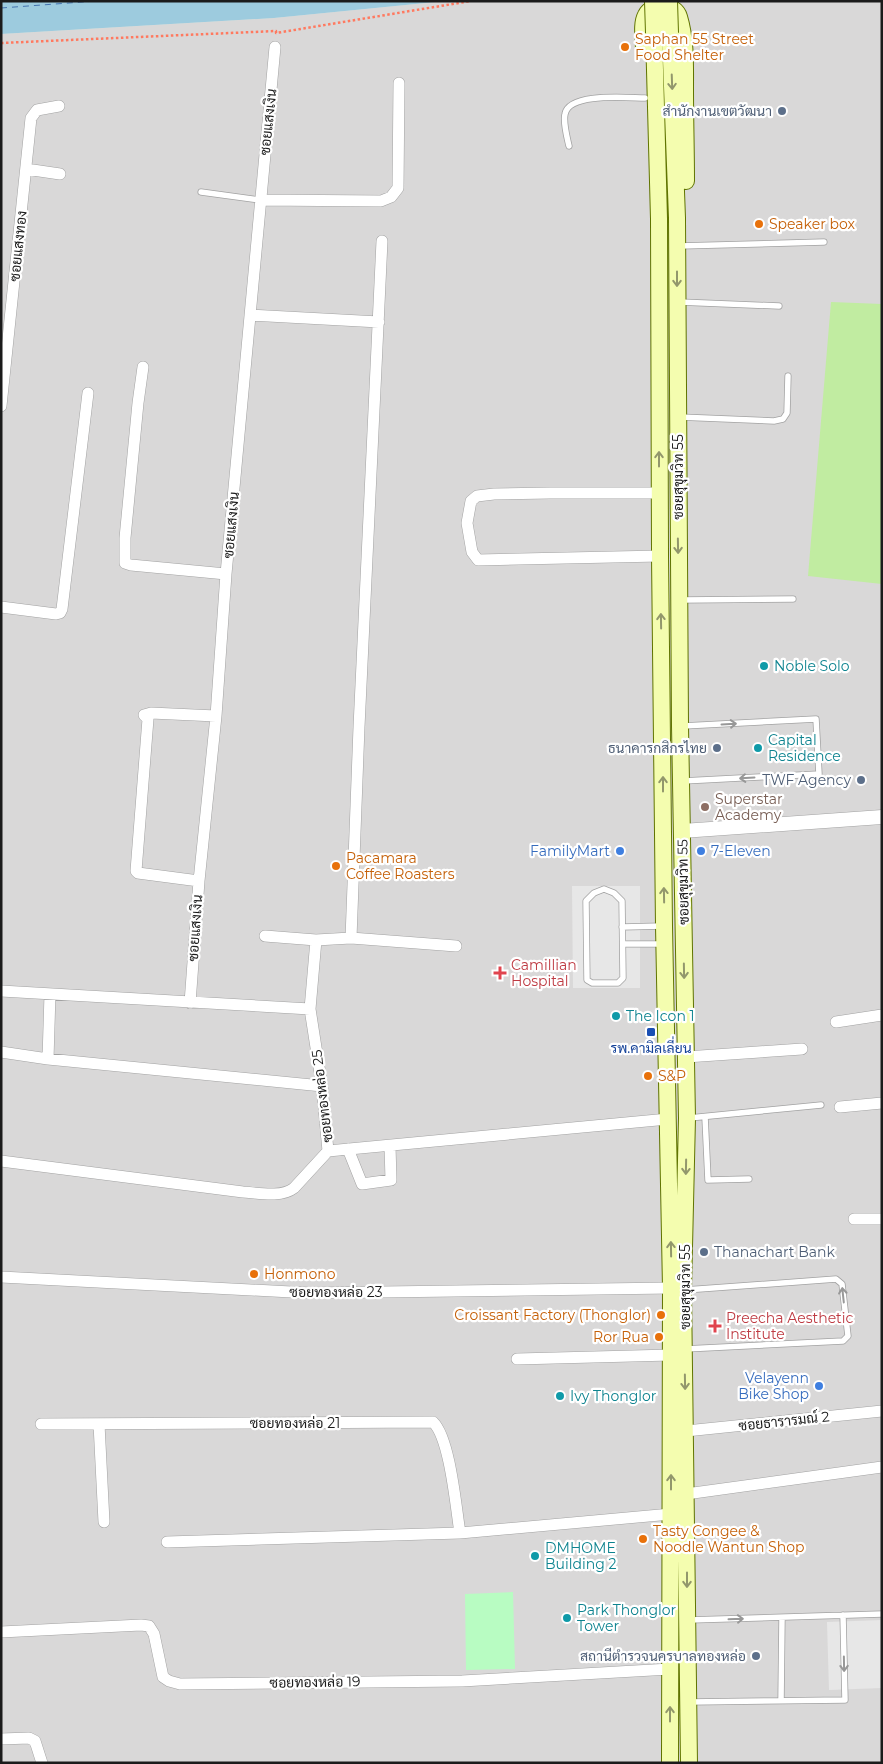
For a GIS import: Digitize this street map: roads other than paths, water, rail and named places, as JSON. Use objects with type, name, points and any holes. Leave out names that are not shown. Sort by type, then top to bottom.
[{"type":"main road","name":"ซอยสุขุมวิท 55","points":[[653,1],[662,33],[677,246],[680,726],[687,1118],[677,1289]]},
{"type":"main road","name":"ซอยสุขุมวิท 55","points":[[669,1],[662,33],[659,219],[664,926],[668,1119],[677,1289],[679,1431],[679,1514],[670,1669],[670,1763]]},
{"type":"main road","points":[[659,219],[647,188],[645,16],[653,8],[665,6],[671,7],[680,18],[685,65],[686,189],[683,204],[676,218]]},
{"type":"main road","points":[[664,926],[683,926]]},
{"type":"main road","points":[[665,944],[684,944]]},
{"type":"main road","points":[[668,1119],[687,1118]]},
{"type":"main road","name":"ซอยสุขุมวิท 55","points":[[679,1431],[686,1494],[679,1514],[687,1620],[689,1763]]},
{"type":"main road","points":[[670,1669],[688,1668]]},
{"type":"street","name":"ซอยแสงเงิน","points":[[190,1003],[199,881],[216,716],[226,574],[275,47]]},
{"type":"street","points":[[260,200],[381,201],[391,197],[398,188],[399,83]]},
{"type":"street","name":"ซอยแสงทอง","points":[[1,406],[31,118],[37,110],[59,106]]},
{"type":"street","points":[[26,169],[60,174]]},
{"type":"street","points":[[351,938],[382,241]]},
{"type":"street","points":[[250,315],[379,322]]},
{"type":"street","points":[[143,366],[125,538],[125,562],[131,566],[226,574]]},
{"type":"street","points":[[1,607],[56,614],[60,613],[62,609],[88,393]]},
{"type":"street","points":[[660,494],[494,494],[477,496],[471,501],[467,523],[472,552],[478,560],[660,556]]},
{"type":"street","points":[[199,881],[138,874],[136,871],[148,719],[144,715],[151,713],[216,716]]},
{"type":"street","points":[[682,831],[882,817]]},
{"type":"street","points":[[264,936],[316,940],[351,938],[456,946]]},
{"type":"street","name":"ซอยทองหล่อ 25","points":[[316,940],[310,1009],[322,1086],[328,1151],[668,1119]]},
{"type":"street","points":[[1,991],[310,1009]]},
{"type":"street","points":[[48,1059],[50,994]]},
{"type":"street","points":[[836,1022],[882,1015]]},
{"type":"street","points":[[686,1057],[802,1049]]},
{"type":"street","points":[[1,1052],[48,1059],[322,1086]]},
{"type":"street","points":[[840,1107],[882,1103]]},
{"type":"street","points":[[348,1150],[362,1184],[391,1180],[390,1146]]},
{"type":"street","points":[[1,1161],[267,1194],[290,1192],[328,1151]]},
{"type":"street","points":[[854,1219],[882,1219]]},
{"type":"street","name":"ซอยทองหล่อ 23","points":[[1,1277],[310,1293],[677,1289]]},
{"type":"street","points":[[517,1360],[678,1352]]},
{"type":"street","name":"ซอยธารารมณ์ 2","points":[[679,1431],[882,1411]]},
{"type":"street","name":"ซอยทองหล่อ 21","points":[[41,1424],[433,1422],[439,1429],[448,1459],[460,1533]]},
{"type":"street","points":[[99,1424],[104,1522]]},
{"type":"street","points":[[686,1494],[882,1467]]},
{"type":"street","points":[[168,1542],[460,1533],[679,1514]]},
{"type":"street","name":"ซอยทองหล่อ 19","points":[[1,1632],[149,1626],[154,1634],[165,1680],[180,1684],[462,1681],[670,1669]]},
{"type":"street","points":[[1,1739],[29,1738],[35,1741],[42,1763]]},
{"type":"lane","points":[[569,146],[564,116],[567,108],[574,103],[584,99],[645,98]]},
{"type":"lane","points":[[201,192],[260,200]]},
{"type":"lane","points":[[677,246],[824,242]]},
{"type":"lane","points":[[677,302],[779,306]]},
{"type":"lane","points":[[677,417],[774,421],[783,419],[787,413],[788,376]]},
{"type":"lane","points":[[679,600],[793,598]]},
{"type":"lane","points":[[680,726],[816,719],[819,774],[681,782]]},
{"type":"lane","points":[[598,890],[610,890],[619,896],[622,901],[623,944],[623,978],[621,981],[618,983],[589,982],[587,980],[586,901],[598,890]]},
{"type":"lane","points":[[622,927],[664,926]]},
{"type":"lane","points":[[623,944],[665,944]]},
{"type":"lane","points":[[687,1118],[821,1105]]},
{"type":"lane","points":[[705,1117],[708,1180],[748,1179]]},
{"type":"lane","points":[[677,1289],[836,1279],[842,1284],[848,1336],[843,1341],[678,1352]]},
{"type":"lane","points":[[687,1620],[882,1614]]},
{"type":"lane","points":[[688,1702],[844,1700],[843,1615]]},
{"type":"lane","points":[[782,1618],[782,1701]]},
{"type":"water","points":[[1,1],[446,1],[274,18],[1,34]]},
{"type":"place","name":"Saphan 55 Street Food Shelter","points":[[625,47]]},
{"type":"place","name":"สำนักงานเขตวัฒนา","points":[[782,111]]},
{"type":"place","name":"Speaker box","points":[[759,224]]},
{"type":"place","name":"Noble Solo","points":[[764,666]]},
{"type":"place","name":"ธนาคารกสิกรไทย","points":[[717,748]]},
{"type":"place","name":"Capital Residence","points":[[758,748]]},
{"type":"place","name":"TWF Agency","points":[[861,780]]},
{"type":"place","name":"Superstar Academy","points":[[705,807]]},
{"type":"place","name":"FamilyMart","points":[[620,851]]},
{"type":"place","name":"7-Eleven","points":[[701,851]]},
{"type":"place","name":"Pacamara Coffee Roasters","points":[[336,866]]},
{"type":"place","name":"Camillian Hospital","points":[[500,973]]},
{"type":"place","name":"The Icon 1","points":[[616,1016]]},
{"type":"place","name":"รพ.คามิลเลี่ยน","points":[[651,1032]]},
{"type":"place","name":"S&P","points":[[648,1076]]},
{"type":"place","name":"Thanachart Bank","points":[[704,1252]]},
{"type":"place","name":"Honmono","points":[[254,1274]]},
{"type":"place","name":"Croissant Factory (Thonglor)","points":[[661,1315]]},
{"type":"place","name":"Preecha Aesthetic Institute","points":[[715,1326]]},
{"type":"place","name":"Ror Rua","points":[[659,1337]]},
{"type":"place","name":"Velayenn Bike Shop","points":[[819,1386]]},
{"type":"place","name":"Ivy Thonglor","points":[[560,1396]]},
{"type":"place","name":"Tasty Congee & Noodle Wantun Shop","points":[[643,1539]]},
{"type":"place","name":"DMHOME Building 2","points":[[535,1556]]},
{"type":"place","name":"Park Thonglor Tower","points":[[567,1618]]},
{"type":"place","name":"สถานีตำรวจนครบาลทองหล่อ","points":[[756,1656]]}]
